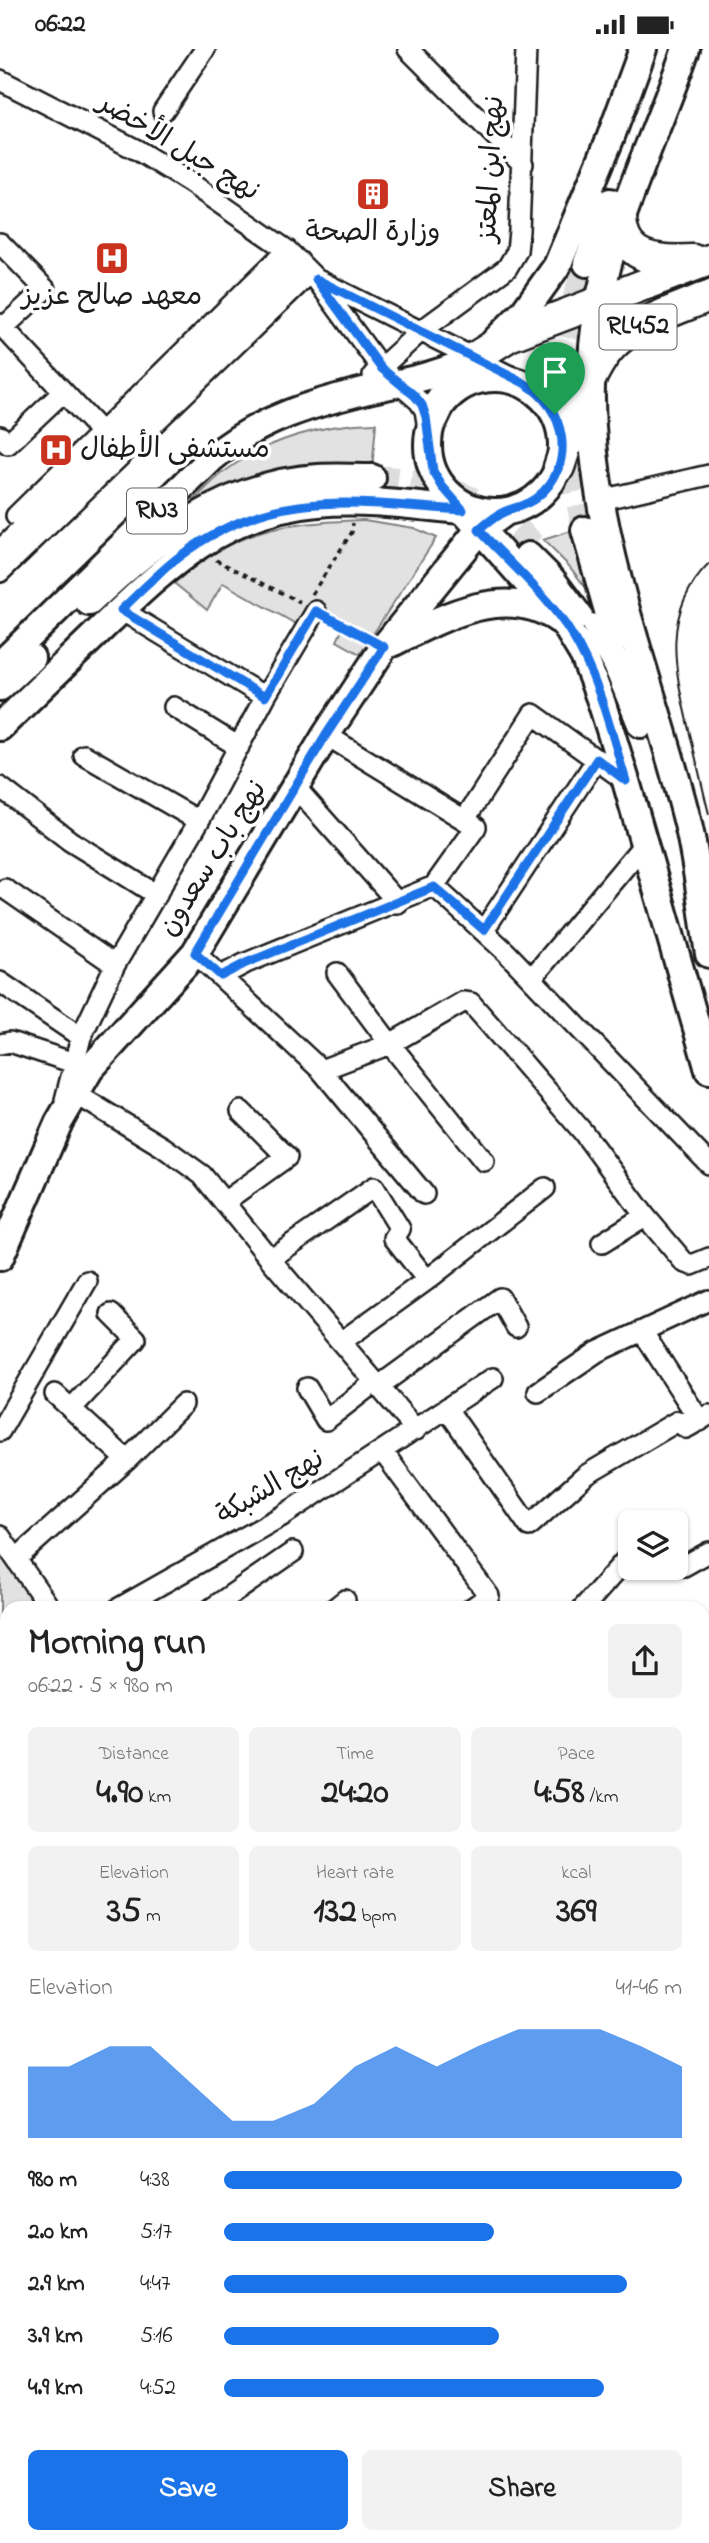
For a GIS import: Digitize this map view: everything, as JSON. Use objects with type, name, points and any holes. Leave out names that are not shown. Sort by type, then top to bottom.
[{"type":"highway","points":[[621,217],[622,230],[627,241],[634,250],[644,256],[667,261],[708,260]]},
{"type":"highway","name":"RL452","points":[[431,427],[454,380],[529,327],[708,260]]},
{"type":"highway","name":"RL452","points":[[559,467],[563,425],[607,352],[622,337],[643,325],[709,296]]},
{"type":"main road","points":[[600,494],[590,466],[545,399],[524,383],[507,378],[484,361],[524,312],[556,266],[610,139],[643,49]]},
{"type":"main road","points":[[587,263],[667,49]]},
{"type":"main road","points":[[686,49],[621,217],[599,301],[589,384],[590,425],[600,494],[625,604],[688,825],[709,953]]},
{"type":"main road","name":"RN3","points":[[0,664],[222,449],[262,424],[340,397],[390,376],[448,370],[484,361]]},
{"type":"main road","name":"RL452","points":[[431,427],[443,403],[456,390],[471,381],[484,361]]},
{"type":"main road","name":"RN3","points":[[390,376],[454,380]]},
{"type":"main road","points":[[431,427],[433,471],[476,511],[566,626],[584,656],[626,781],[709,1070]]},
{"type":"main road","name":"RL452","points":[[476,511],[523,506],[539,496],[551,483],[559,467]]},
{"type":"main road","points":[[0,687],[98,593],[165,535],[195,516],[246,493],[281,483],[317,478],[371,484],[281,496],[239,508],[204,524],[165,551],[0,705]]},
{"type":"main road","name":"RN3","points":[[0,727],[121,610],[192,548],[233,524],[284,508],[337,502],[412,507],[454,516],[476,511]]},
{"type":"main road","name":"نهج باب سعدون","points":[[0,1257],[59,1122],[90,1069],[195,953],[326,735],[476,511]]},
{"type":"main road","points":[[585,530],[709,953]]},
{"type":"main road","points":[[641,724],[600,632],[563,576],[531,550],[580,617],[603,663],[625,728],[676,916],[697,1022]]},
{"type":"main road","points":[[384,647],[466,609],[491,604],[531,607],[554,616],[566,626]]},
{"type":"street","points":[[163,111],[205,49]]},
{"type":"street","points":[[408,49],[523,165]]},
{"type":"street","name":"نهج ابن المعتز","points":[[390,376],[421,331],[512,263],[519,241],[526,49]]},
{"type":"street","name":"نهج جبل الأخضر","points":[[0,80],[138,150],[189,182],[303,266],[421,331],[484,361]]},
{"type":"street","points":[[0,243],[45,289],[2,326],[101,432]]},
{"type":"street","points":[[0,531],[101,432],[303,266]]},
{"type":"street","points":[[0,549],[303,266]]},
{"type":"street","points":[[0,572],[303,266]]},
{"type":"street","name":"نهج جبل الأخضر","points":[[303,266],[390,376],[415,396],[431,427]]},
{"type":"street","points":[[0,436],[8,444],[63,392]]},
{"type":"street","points":[[600,494],[709,475]]},
{"type":"street","points":[[59,1122],[80,1037],[115,965],[199,821],[311,608]]},
{"type":"street","points":[[121,610],[265,697]]},
{"type":"street","points":[[174,707],[239,747]]},
{"type":"street","points":[[465,819],[533,714],[626,781]]},
{"type":"street","points":[[221,976],[246,963],[434,887],[476,827],[326,735]]},
{"type":"street","points":[[84,755],[199,821]]},
{"type":"street","points":[[484,930],[597,759]]},
{"type":"street","points":[[0,787],[70,841],[157,895]]},
{"type":"street","points":[[296,787],[398,903]]},
{"type":"street","points":[[532,978],[644,844]]},
{"type":"street","points":[[434,887],[484,930],[532,978],[709,1164]]},
{"type":"street","points":[[5,890],[115,965]]},
{"type":"street","points":[[195,953],[321,1070],[424,1194]]},
{"type":"street","points":[[337,973],[484,1161]]},
{"type":"street","points":[[0,982],[80,1037]]},
{"type":"street","points":[[321,1070],[390,1044],[463,1002],[471,1003],[583,1132],[645,1216],[684,1262],[692,1265],[709,1258]]},
{"type":"street","points":[[0,1044],[10,1042],[74,1063]]},
{"type":"street","points":[[76,1094],[163,1147],[202,1175],[416,1430]]},
{"type":"street","points":[[224,1202],[287,1157],[241,1111]]},
{"type":"street","points":[[270,1259],[374,1187],[400,1229],[394,1238],[427,1280]]},
{"type":"street","points":[[341,1342],[427,1280],[545,1188]]},
{"type":"street","points":[[602,1243],[645,1216]]},
{"type":"street","points":[[0,1431],[87,1281]]},
{"type":"street","points":[[307,1388],[326,1420],[500,1298],[516,1327]]},
{"type":"street","points":[[538,1392],[597,1352],[709,1300]]},
{"type":"street","points":[[72,1408],[136,1339],[111,1314]]},
{"type":"street","points":[[447,1409],[529,1527],[586,1475],[678,1421],[686,1428],[705,1418],[642,1331]]},
{"type":"street","name":"نهج الشبكة","points":[[131,1601],[282,1516],[493,1378]]},
{"type":"street","points":[[55,1394],[127,1460]]},
{"type":"street","points":[[16,1559],[127,1460],[183,1404]]},
{"type":"street","points":[[383,1451],[489,1596],[482,1601]]},
{"type":"street","points":[[0,1536],[45,1601]]},
{"type":"street","points":[[222,1601],[293,1552]]},
{"type":"street","points":[[688,1564],[709,1552]]},
{"type":"street","points":[[596,1601],[618,1571]]},
{"type":"path","points":[[311,608],[352,532],[353,515]]},
{"type":"path","points":[[192,548],[384,647]]},
{"type":"shaded area","points":[[376,423],[372,471],[178,517],[218,477],[241,460],[277,442],[336,426]]},
{"type":"shaded area","points":[[364,520],[414,528],[436,538],[360,654],[337,641],[343,628],[322,619],[312,633],[223,583],[207,610],[174,583],[213,554],[249,536],[306,524]]},
{"type":"shaded area","points":[[574,530],[593,597],[569,566],[543,540]]},
{"type":"shaded area","points":[[0,1544],[40,1601],[0,1601]]},
{"type":"tunnel","points":[[585,530],[566,437],[562,380],[566,335],[587,263]]},
{"type":"tunnel","points":[[372,478],[419,483],[460,495],[497,514],[533,545]]},
{"type":"tram line","points":[[709,564],[693,583],[683,602],[675,643],[679,686],[709,814]]},
{"type":"place","name":"وزارة الصحة","points":[[373,194]]},
{"type":"place","name":"معهد صالح عزيز","points":[[112,258]]},
{"type":"place","name":"مستشفى الأطفال","points":[[56,450]]},
{"type":"route","points":[[316,279],[524,383],[545,399],[555,414],[561,431],[562,449],[559,467],[551,483],[531,502],[506,511],[479,530],[532,586],[572,634],[594,680],[626,781],[597,759],[484,930],[434,887],[246,963],[221,976],[195,953],[326,735],[384,647],[316,611],[265,697],[121,610],[192,548],[233,524],[263,513],[318,502],[463,510],[433,471],[425,410],[422,405],[381,368],[316,279]]}]
